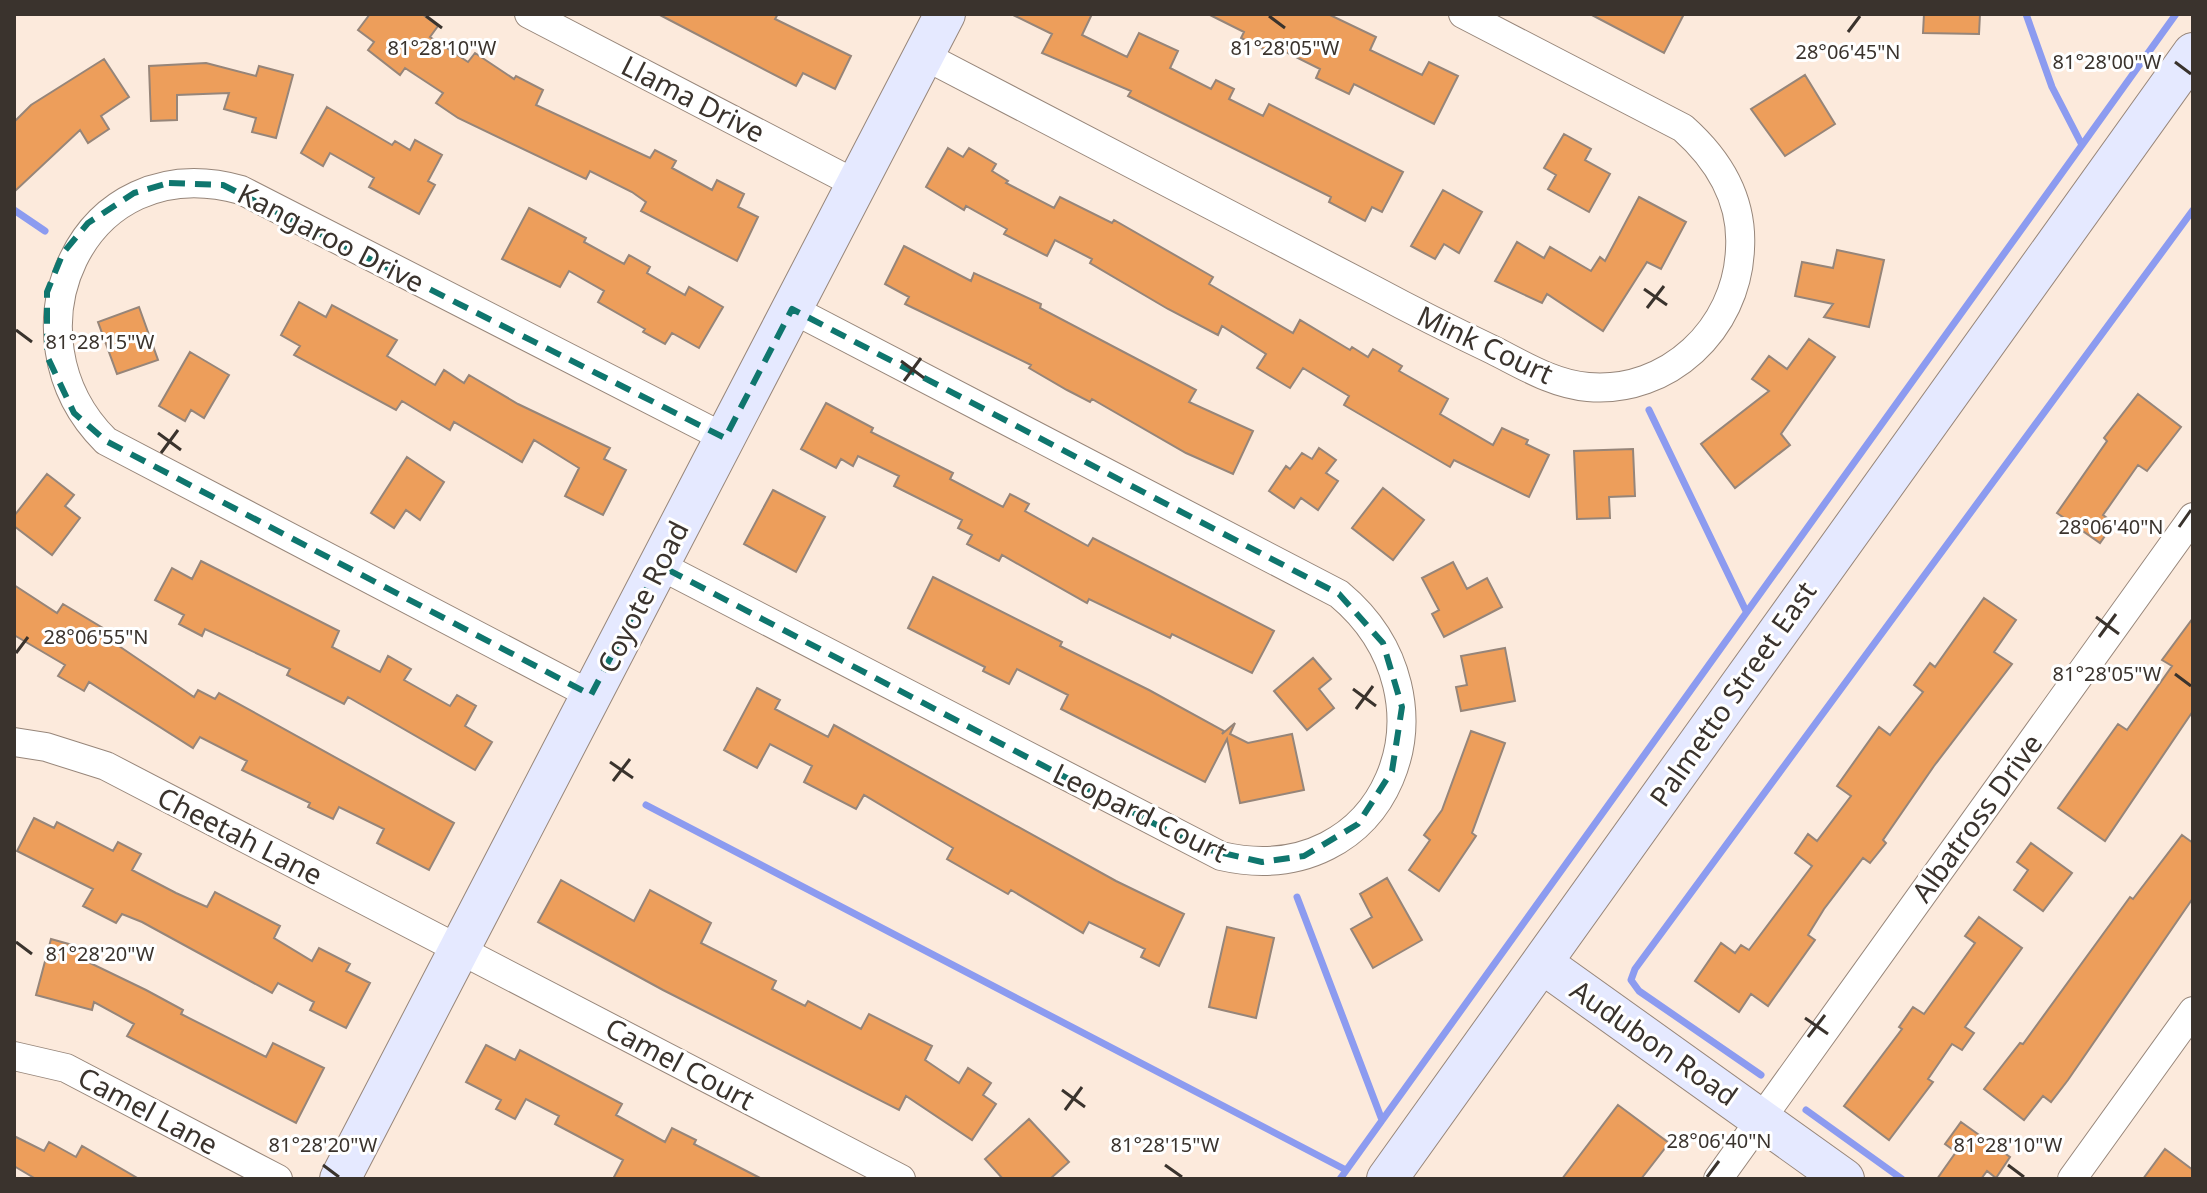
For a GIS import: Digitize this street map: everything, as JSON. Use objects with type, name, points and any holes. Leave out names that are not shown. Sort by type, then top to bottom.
[{"type":"street","name":"Llama Drive","points":[[529,14],[856,184]]},
{"type":"street","name":"Coyote Road","points":[[340,1179],[945,14]]},
{"type":"street","name":"Mink Court","points":[[923,55],[1419,314],[1546,376],[1605,388],[1645,380],[1681,362],[1710,333],[1731,295],[1738,273],[1740,227],[1727,182],[1701,144],[1683,128],[1463,14]]},
{"type":"street","name":"Palmetto Street East","points":[[1387,1179],[1723,705],[2193,53]]},
{"type":"street","name":"Kangaroo Drive","points":[[591,695],[120,448],[89,428],[74,413],[53,376],[43,335],[47,292],[63,253],[88,223],[134,193],[187,182],[232,188],[725,438]]},
{"type":"street","name":"Leopard Court","points":[[659,565],[1221,856],[1262,862],[1304,856],[1342,837],[1358,824],[1384,791],[1402,729],[1399,685],[1383,643],[1347,601],[1320,583],[792,309]]},
{"type":"street","name":"Albatross Drive","points":[[1718,1179],[2193,517]]},
{"type":"street","name":"Cheetah Lane","points":[[14,742],[46,747],[106,766],[459,949]]},
{"type":"street","name":"Camel Court","points":[[459,949],[901,1179]]},
{"type":"street","name":"Audubon Road","points":[[1542,963],[1844,1179]]},
{"type":"street","points":[[2072,1179],[2193,1011]]},
{"type":"street","name":"Camel Lane","points":[[14,1056],[66,1068],[278,1179]]},
{"type":"highlighted area","points":[[169,183],[223,185],[725,438],[792,309],[1339,594],[1383,643],[1402,707],[1392,771],[1358,824],[1304,856],[1262,862],[1201,848],[659,565],[591,695],[106,441],[74,413],[47,356],[47,292],[63,253],[88,223],[134,193]]},
{"type":"building","points":[[370,14],[422,14],[438,26],[430,37],[468,62],[475,53],[514,79],[516,76],[543,90],[536,105],[650,158],[655,150],[676,161],[672,168],[712,190],[717,180],[744,194],[738,207],[758,217],[737,261],[641,211],[646,202],[632,192],[590,171],[586,179],[458,118],[436,103],[443,93],[405,68],[400,75],[368,50],[374,42],[358,30]]},
{"type":"building","points":[[658,14],[778,14],[775,19],[851,56],[835,89],[803,73],[796,86]]},
{"type":"building","points":[[1011,14],[1092,14],[1082,35],[1127,57],[1139,33],[1178,51],[1170,68],[1211,89],[1216,80],[1234,89],[1229,99],[1263,116],[1269,104],[1403,172],[1382,212],[1372,207],[1365,221],[1329,202],[1331,197],[1128,96],[1131,91],[1042,53],[1052,34]]},
{"type":"building","points":[[1208,14],[1328,14],[1376,37],[1370,50],[1422,75],[1429,62],[1458,76],[1434,124],[1354,84],[1349,94],[1316,78],[1320,69],[1274,46],[1271,53],[1241,38],[1244,32]]},
{"type":"building","points":[[1590,14],[1684,14],[1664,53]]},
{"type":"building","points":[[1924,14],[1980,14],[1979,34],[1923,33]]},
{"type":"building","points":[[104,59],[129,97],[101,116],[109,129],[88,143],[80,130],[14,192],[14,122],[31,105]]},
{"type":"building","points":[[206,63],[256,76],[259,66],[293,75],[276,138],[252,132],[256,118],[224,109],[229,93],[177,95],[177,120],[151,121],[149,66]]},
{"type":"building","points":[[1805,75],[1835,124],[1785,156],[1751,109]]},
{"type":"building","points":[[327,107],[392,145],[395,141],[410,150],[415,140],[442,155],[428,181],[435,185],[419,214],[369,187],[374,178],[330,153],[323,166],[301,153]]},
{"type":"building","points":[[1564,134],[1591,149],[1585,160],[1610,174],[1589,212],[1548,189],[1556,175],[1544,168]]},
{"type":"building","points":[[948,148],[963,157],[969,148],[996,164],[992,171],[1008,181],[1006,183],[1054,208],[1060,197],[1112,223],[1114,220],[1213,277],[1209,284],[1293,333],[1300,320],[1350,350],[1352,347],[1368,357],[1373,349],[1402,366],[1399,371],[1448,399],[1440,414],[1493,445],[1502,428],[1528,440],[1526,444],[1549,455],[1529,497],[1454,460],[1450,467],[1344,405],[1349,396],[1303,368],[1290,388],[1257,368],[1266,354],[1222,326],[1218,335],[1168,309],[1090,263],[1092,259],[1055,240],[1047,256],[1004,234],[1007,229],[966,206],[964,210],[926,187]]},
{"type":"building","points":[[1443,190],[1482,212],[1459,253],[1444,244],[1435,259],[1411,246]]},
{"type":"building","points":[[1639,197],[1686,222],[1661,269],[1647,262],[1603,331],[1547,294],[1542,303],[1495,281],[1517,242],[1544,258],[1550,247],[1591,271],[1600,257],[1605,261]]},
{"type":"building","points":[[529,208],[586,238],[584,242],[624,264],[629,255],[650,267],[647,273],[685,295],[689,287],[723,307],[699,348],[672,333],[665,344],[643,332],[645,329],[598,302],[604,291],[569,271],[560,287],[502,259]]},
{"type":"building","points":[[904,246],[971,281],[974,273],[1041,304],[1040,308],[1196,390],[1189,402],[1253,431],[1233,474],[1186,453],[1092,399],[1090,402],[1067,390],[1029,368],[1031,365],[905,304],[909,297],[885,284]]},
{"type":"building","points":[[1837,250],[1884,260],[1869,327],[1824,317],[1833,304],[1795,296],[1802,262],[1833,268]]},
{"type":"building","points":[[299,302],[326,317],[332,305],[397,340],[387,356],[435,385],[444,370],[464,383],[469,375],[518,404],[610,448],[604,459],[626,470],[603,515],[565,496],[579,468],[534,440],[522,462],[454,422],[450,430],[402,401],[396,410],[294,355],[300,346],[281,335]]},
{"type":"building","points":[[139,307],[158,360],[117,374],[98,322]]},
{"type":"building","points":[[1809,339],[1835,357],[1781,434],[1790,445],[1735,488],[1701,444],[1769,391],[1752,379],[1769,356],[1787,369]]},
{"type":"building","points":[[190,352],[229,375],[204,418],[191,410],[185,421],[159,406]]},
{"type":"building","points":[[2138,394],[2181,427],[2147,471],[2138,465],[2103,515],[2114,523],[2100,543],[2057,513],[2107,441],[2104,438]]},
{"type":"building","points":[[826,403],[873,428],[871,432],[953,473],[950,479],[1003,507],[1010,494],[1029,504],[1025,511],[1088,546],[1093,538],[1274,631],[1252,673],[1172,634],[1170,638],[1089,599],[1087,603],[1002,555],[999,561],[967,544],[972,535],[958,528],[962,520],[894,486],[899,476],[858,456],[853,466],[841,459],[836,468],[801,449]]},
{"type":"building","points":[[1319,448],[1336,460],[1326,473],[1338,481],[1318,510],[1301,498],[1294,508],[1269,491],[1286,466],[1290,469],[1302,453],[1312,459]]},
{"type":"building","points":[[1633,449],[1635,496],[1609,497],[1610,518],[1577,519],[1574,451]]},
{"type":"building","points":[[407,457],[444,482],[420,520],[406,510],[394,528],[371,513]]},
{"type":"building","points":[[47,474],[74,495],[65,506],[80,518],[52,555],[14,526],[14,516]]},
{"type":"building","points":[[1383,488],[1424,520],[1393,560],[1352,528]]},
{"type":"building","points":[[773,490],[825,517],[796,572],[744,544]]},
{"type":"building","points":[[201,561],[339,631],[332,647],[380,672],[388,656],[411,669],[404,680],[450,706],[457,695],[476,706],[465,726],[492,742],[475,770],[348,697],[344,704],[287,675],[290,669],[205,629],[202,636],[179,624],[184,615],[155,600],[172,568],[192,579]]},
{"type":"building","points":[[1453,562],[1467,589],[1487,578],[1502,607],[1444,637],[1432,614],[1439,610],[1422,578]]},
{"type":"building","points":[[933,577],[1062,642],[1060,646],[1149,690],[1224,731],[1222,734],[1235,723],[1230,734],[1248,743],[1292,734],[1304,790],[1240,803],[1227,739],[1205,782],[1061,709],[1068,695],[1017,669],[1009,684],[983,671],[985,667],[908,628]]},
{"type":"building","points":[[14,585],[57,613],[63,604],[116,636],[113,642],[194,697],[198,690],[215,699],[219,693],[454,823],[429,870],[377,843],[384,829],[339,807],[333,819],[308,807],[310,803],[242,770],[247,761],[200,737],[193,748],[89,682],[84,691],[58,676],[65,665],[14,635]]},
{"type":"building","points":[[1984,598],[2016,620],[1994,652],[2012,664],[1934,766],[1883,840],[1886,843],[1870,863],[1863,858],[1824,909],[1808,935],[1815,940],[1768,1006],[1751,994],[1739,1012],[1695,981],[1721,943],[1735,953],[1741,945],[1749,950],[1812,866],[1795,853],[1808,834],[1817,841],[1851,796],[1837,786],[1879,727],[1890,735],[1923,692],[1914,685],[1930,663],[1935,667]]},
{"type":"building","points":[[2193,618],[2193,711],[2105,841],[2058,808],[2118,724],[2127,730],[2172,666],[2162,660]]},
{"type":"building","points":[[1505,648],[1515,701],[1461,711],[1456,687],[1467,685],[1461,656]]},
{"type":"building","points":[[1313,658],[1331,679],[1319,689],[1334,708],[1307,730],[1274,691]]},
{"type":"building","points":[[757,688],[780,700],[775,709],[828,737],[834,725],[1116,881],[1184,914],[1159,966],[1141,957],[1145,949],[1089,922],[1083,933],[1011,890],[1008,894],[947,859],[953,848],[864,795],[856,809],[804,782],[812,766],[770,744],[757,768],[724,750]]},
{"type":"building","points":[[1471,731],[1505,743],[1472,833],[1476,836],[1439,891],[1409,870],[1430,840],[1424,835],[1442,810]]},
{"type":"building","points":[[34,818],[54,828],[57,822],[113,851],[118,842],[141,854],[132,870],[207,907],[215,892],[280,926],[274,938],[312,961],[319,948],[350,964],[346,971],[370,983],[346,1028],[310,1010],[314,1002],[278,983],[272,993],[142,922],[122,914],[116,923],[83,906],[93,889],[17,851]]},
{"type":"building","points":[[2182,835],[2193,843],[2193,898],[2068,1080],[2051,1102],[2043,1096],[2024,1120],[1984,1089],[2020,1043],[2023,1044],[2130,897],[2133,899]]},
{"type":"building","points":[[2031,843],[2072,873],[2043,911],[2014,890],[2028,870],[2017,862]]},
{"type":"building","points":[[1387,878],[1422,940],[1373,968],[1351,929],[1372,917],[1360,894]]},
{"type":"building","points":[[561,880],[634,921],[650,890],[711,923],[701,943],[776,981],[772,989],[805,1006],[808,1001],[861,1029],[869,1014],[932,1046],[925,1060],[959,1083],[968,1068],[991,1083],[983,1095],[996,1104],[972,1140],[906,1096],[899,1110],[663,990],[538,922]]},
{"type":"building","points":[[1979,917],[2022,948],[1965,1027],[1974,1033],[1962,1050],[1952,1044],[1928,1079],[1933,1082],[1889,1140],[1844,1106],[1902,1029],[1899,1027],[1913,1007],[1924,1014],[1975,943],[1965,936]]},
{"type":"building","points":[[1227,927],[1274,938],[1256,1018],[1209,1007]]},
{"type":"building","points":[[51,939],[94,951],[90,963],[146,990],[183,1010],[181,1014],[266,1057],[273,1043],[324,1068],[296,1123],[127,1036],[134,1024],[94,1002],[92,1010],[36,995]]},
{"type":"building","points":[[486,1045],[515,1060],[520,1050],[622,1104],[616,1115],[665,1142],[672,1128],[696,1140],[694,1144],[762,1179],[613,1179],[623,1160],[555,1124],[559,1116],[526,1099],[515,1119],[496,1109],[501,1100],[466,1082]]},
{"type":"building","points":[[1618,1105],[1669,1143],[1641,1179],[1562,1179]]},
{"type":"building","points":[[1029,1119],[1069,1162],[1050,1179],[1003,1179],[985,1159]]},
{"type":"building","points":[[1961,1122],[2010,1157],[1996,1178],[1987,1171],[1981,1179],[1937,1179],[1956,1152],[1945,1144]]},
{"type":"building","points":[[14,1136],[44,1151],[49,1142],[76,1157],[82,1146],[139,1179],[36,1179],[14,1166]]},
{"type":"building","points":[[2165,1149],[2193,1170],[2193,1179],[2143,1179]]},
{"type":"waterway","points":[[2026,14],[2052,87],[2082,145]]},
{"type":"waterway","points":[[1340,1179],[2176,14]]},
{"type":"waterway","points":[[14,210],[45,231]]},
{"type":"waterway","points":[[1761,1075],[1639,991],[1631,980],[1635,969],[2193,210]]},
{"type":"waterway","points":[[1649,410],[1746,611]]},
{"type":"waterway","points":[[646,805],[1346,1170]]},
{"type":"waterway","points":[[1297,897],[1382,1120]]},
{"type":"waterway","points":[[1806,1110],[1902,1179]]}]
